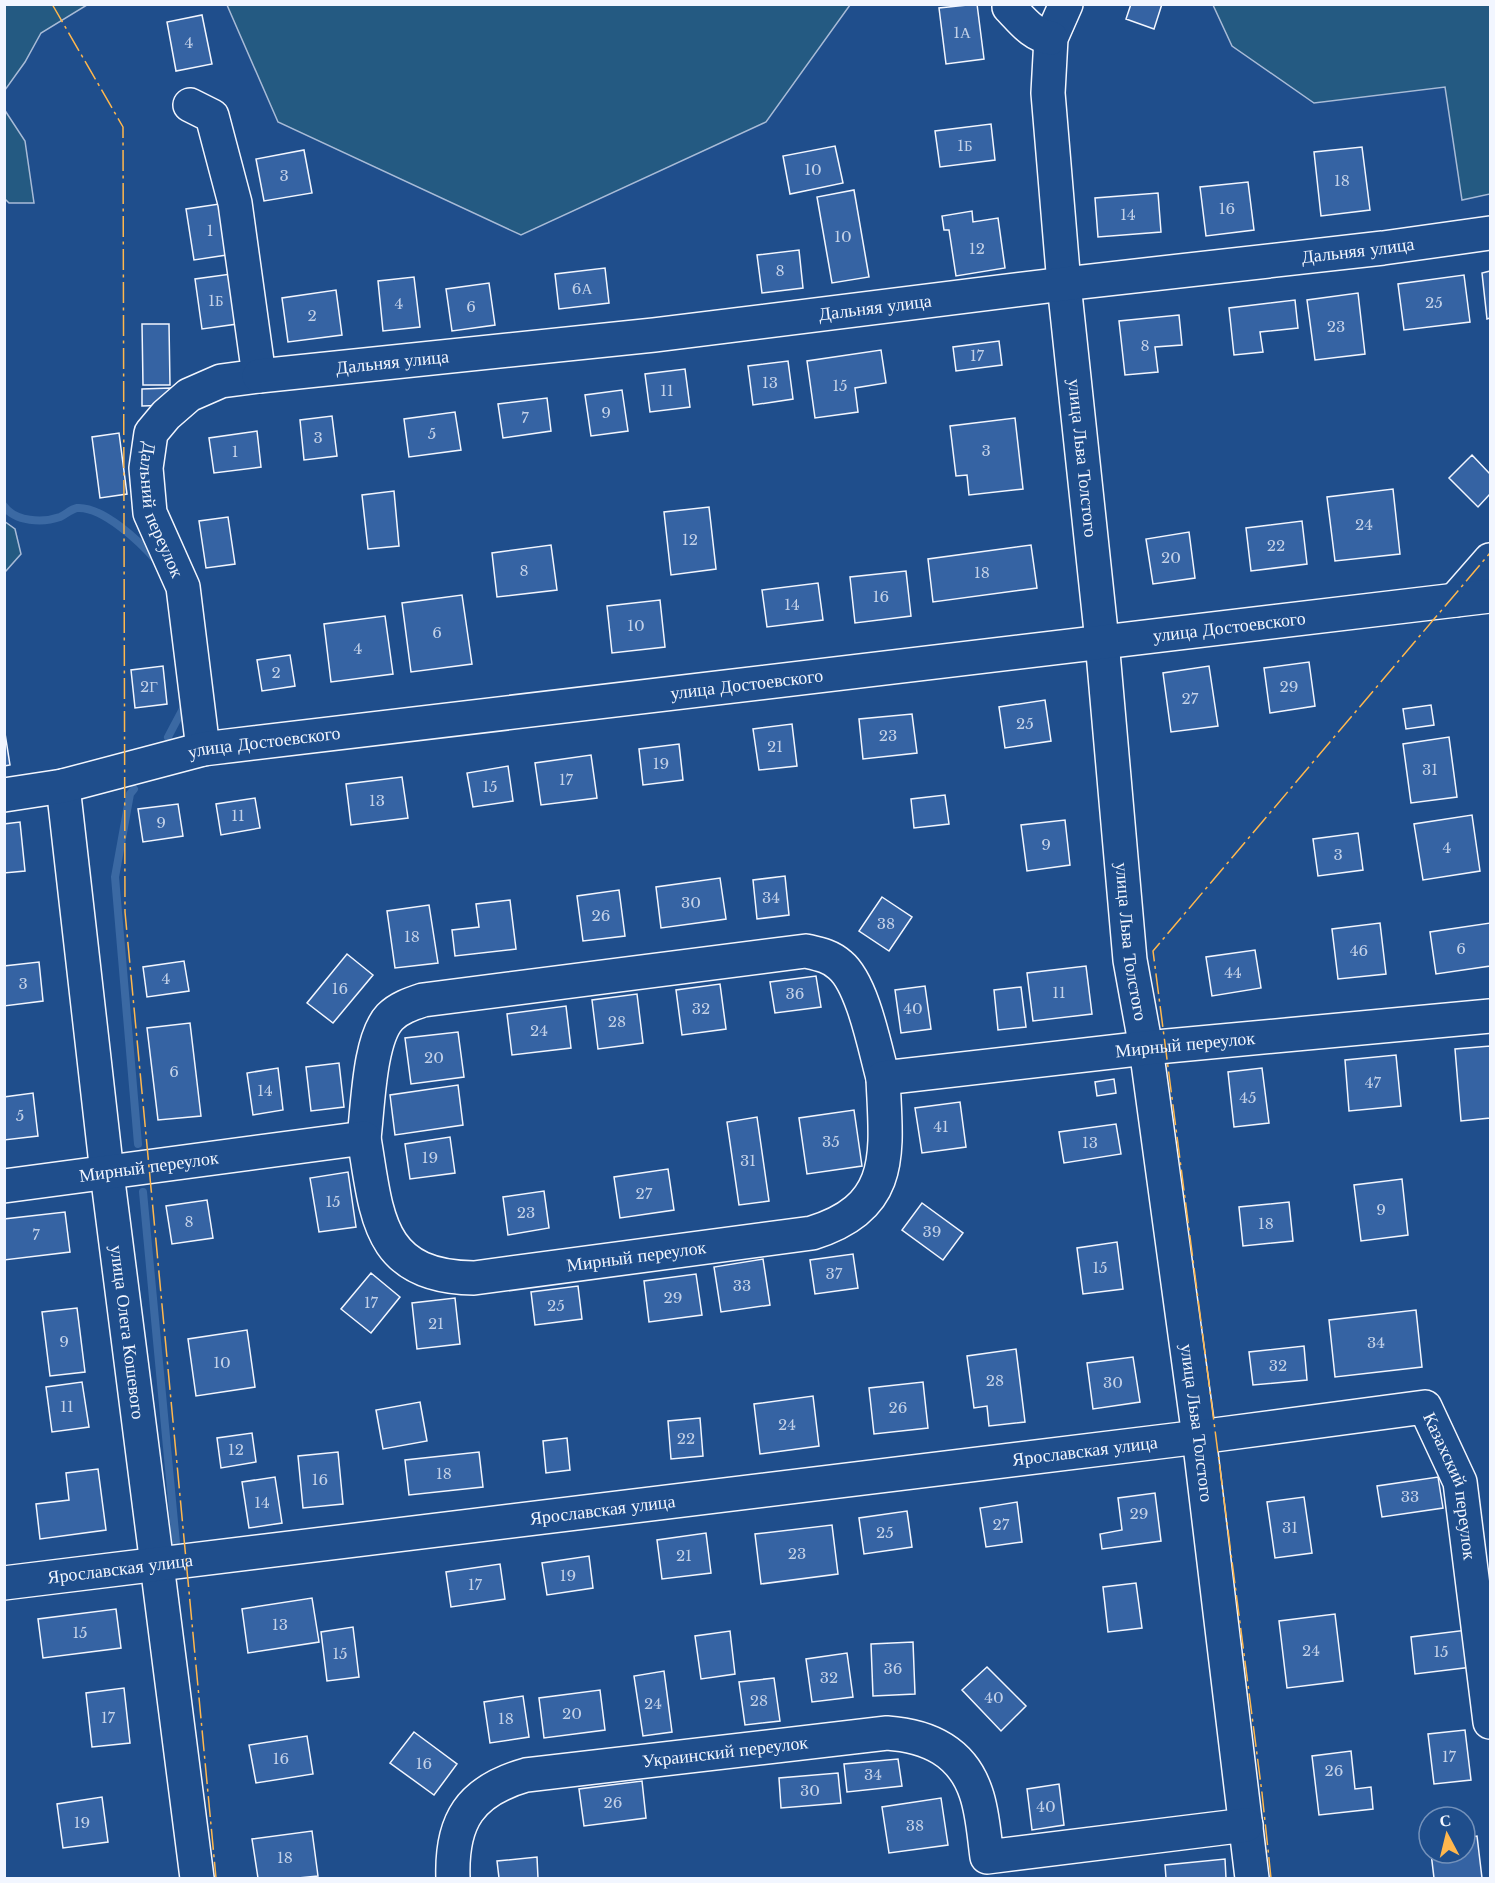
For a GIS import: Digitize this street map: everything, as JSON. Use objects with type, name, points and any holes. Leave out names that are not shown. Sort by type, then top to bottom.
[{"type":"street","name":"улица Льва Толстого","points":[[1066,4],[1051,38],[1048,93],[1064,284],[1102,641],[1130,960],[1146,1048],[1200,1437],[1252,1878]]},
{"type":"street","points":[[1009,7],[1031,30],[1041,37],[1051,38]]},
{"type":"street","points":[[190,105],[212,116],[235,203],[260,376]]},
{"type":"street","name":"Дальняя улица","points":[[260,376],[654,335],[1064,284],[1383,248],[1491,232]]},
{"type":"street","name":"Дальний переулок","points":[[202,749],[183,587],[150,513],[146,468],[151,433],[166,415],[189,395],[221,381],[260,376]]},
{"type":"street","points":[[1455,600],[1491,561]]},
{"type":"street","name":"улица Достоевского","points":[[4,795],[63,786],[202,749],[1491,596]]},
{"type":"street","name":"улица Олега Кошевого","points":[[63,786],[107,1173],[197,1878]]},
{"type":"street","name":"Мирный переулок","points":[[806,951],[824,955],[841,965],[853,979],[883,1078],[886,1146],[882,1171],[872,1193],[856,1212],[835,1226],[812,1233],[474,1278],[449,1278],[425,1271],[404,1258],[388,1239],[378,1217],[364,1138],[375,1051],[380,1033],[390,1017],[405,1006],[423,1000],[797,952],[806,951]]},
{"type":"street","name":"Мирный переулок","points":[[883,1078],[1146,1048],[1491,1016]]},
{"type":"street","name":"Мирный переулок","points":[[4,1186],[364,1138]]},
{"type":"street","name":"Казахский переулок","points":[[1200,1437],[1425,1407],[1460,1482],[1491,1722]]},
{"type":"street","name":"Ярославская улица","points":[[4,1583],[1200,1437]]},
{"type":"street","name":"Украинский переулок","points":[[453,1878],[452,1853],[457,1830],[468,1810],[484,1794],[504,1782],[526,1775],[887,1734],[910,1735],[932,1742],[951,1755],[966,1772],[976,1793],[988,1868],[1246,1825]]},
{"type":"shaded area","points":[[5,4],[87,5],[41,33],[25,62],[5,90]]},
{"type":"shaded area","points":[[227,5],[850,5],[766,122],[521,235],[278,122]]},
{"type":"shaded area","points":[[1213,5],[1490,5],[1490,194],[1462,200],[1445,87],[1314,103],[1232,46]]},
{"type":"shaded area","points":[[4,109],[25,141],[34,203],[9,203],[5,199]]},
{"type":"shaded area","points":[[4,521],[15,529],[21,554],[5,572]]},
{"type":"building","points":[[977,4],[984,59],[946,64],[939,8]]},
{"type":"building","points":[[1131,4],[1162,4],[1154,29],[1126,19]]},
{"type":"building","points":[[202,15],[212,64],[176,71],[167,22]]},
{"type":"building","points":[[991,124],[995,160],[940,167],[935,131]]},
{"type":"building","points":[[835,146],[843,183],[790,194],[783,156]]},
{"type":"building","points":[[1362,147],[1370,210],[1321,216],[1314,152]]},
{"type":"building","points":[[304,150],[312,193],[264,201],[256,159]]},
{"type":"building","points":[[1248,182],[1254,230],[1206,236],[1200,187]]},
{"type":"building","points":[[854,190],[869,277],[832,283],[817,197]]},
{"type":"building","points":[[1158,193],[1161,232],[1098,237],[1095,198]]},
{"type":"building","points":[[226,203],[233,254],[194,260],[186,209]]},
{"type":"building","points":[[972,211],[973,222],[998,218],[1005,268],[956,276],[949,230],[944,230],[942,216]]},
{"type":"building","points":[[799,250],[803,288],[762,293],[757,255]]},
{"type":"building","points":[[605,268],[609,303],[559,309],[555,274]]},
{"type":"building","points":[[1490,271],[1490,318],[1487,319],[1482,273]]},
{"type":"building","points":[[231,274],[237,324],[202,329],[195,279]]},
{"type":"building","points":[[1464,275],[1470,322],[1404,330],[1398,284]]},
{"type":"building","points":[[414,277],[420,327],[383,331],[378,281]]},
{"type":"building","points":[[489,283],[495,325],[452,331],[446,289]]},
{"type":"building","points":[[336,290],[342,335],[288,342],[282,298]]},
{"type":"building","points":[[1358,293],[1365,354],[1315,360],[1307,300]]},
{"type":"building","points":[[1295,300],[1298,328],[1260,332],[1263,352],[1234,355],[1229,308]]},
{"type":"building","points":[[1179,315],[1182,345],[1155,347],[1158,372],[1125,375],[1119,321]]},
{"type":"building","points":[[142,324],[169,324],[170,385],[143,385]]},
{"type":"building","points":[[999,341],[1002,365],[956,371],[953,347]]},
{"type":"building","points":[[881,350],[886,383],[855,388],[858,412],[815,418],[807,361]]},
{"type":"building","points":[[788,361],[793,399],[753,405],[748,366]]},
{"type":"building","points":[[685,369],[690,407],[650,412],[645,374]]},
{"type":"building","points":[[171,388],[171,405],[142,406],[142,389]]},
{"type":"building","points":[[622,390],[628,431],[591,436],[585,395]]},
{"type":"building","points":[[547,398],[551,431],[503,438],[498,404]]},
{"type":"building","points":[[455,412],[461,450],[409,457],[404,419]]},
{"type":"building","points":[[332,416],[337,456],[304,460],[300,420]]},
{"type":"building","points":[[1015,418],[1023,489],[969,495],[967,475],[956,476],[950,426]]},
{"type":"building","points":[[257,431],[261,467],[214,473],[209,438]]},
{"type":"building","points":[[119,433],[127,494],[100,498],[92,437]]},
{"type":"building","points":[[1472,455],[1490,474],[1490,494],[1478,507],[1449,478]]},
{"type":"building","points":[[1393,489],[1400,554],[1335,561],[1327,497]]},
{"type":"building","points":[[394,491],[399,546],[368,549],[362,495]]},
{"type":"building","points":[[709,507],[716,569],[671,575],[664,512]]},
{"type":"building","points":[[228,517],[235,564],[206,568],[199,521]]},
{"type":"building","points":[[1302,521],[1307,564],[1251,571],[1246,528]]},
{"type":"building","points":[[1189,532],[1195,578],[1153,584],[1146,539]]},
{"type":"building","points":[[551,545],[557,590],[497,597],[492,553]]},
{"type":"building","points":[[1031,545],[1037,588],[933,602],[928,559]]},
{"type":"building","points":[[906,571],[911,616],[855,623],[850,577]]},
{"type":"building","points":[[818,583],[823,620],[767,627],[762,590]]},
{"type":"building","points":[[462,595],[472,664],[411,672],[402,603]]},
{"type":"building","points":[[660,600],[665,647],[612,653],[607,606]]},
{"type":"building","points":[[385,616],[393,674],[331,682],[324,624]]},
{"type":"building","points":[[290,655],[295,686],[262,691],[257,660]]},
{"type":"building","points":[[1309,662],[1315,706],[1270,713],[1264,668]]},
{"type":"building","points":[[163,666],[167,704],[135,708],[131,670]]},
{"type":"building","points":[[1209,666],[1218,726],[1171,732],[1163,673]]},
{"type":"building","points":[[1045,700],[1051,741],[1005,748],[999,707]]},
{"type":"building","points":[[1431,705],[1434,725],[1406,729],[1403,709]]},
{"type":"building","points":[[912,714],[917,753],[863,759],[859,719]]},
{"type":"building","points":[[792,724],[797,766],[759,770],[753,729]]},
{"type":"building","points":[[4,727],[10,765],[4,766]]},
{"type":"building","points":[[1449,737],[1457,797],[1411,803],[1403,744]]},
{"type":"building","points":[[679,744],[683,780],[643,785],[639,749]]},
{"type":"building","points":[[591,755],[597,798],[541,805],[535,763]]},
{"type":"building","points":[[508,766],[513,801],[473,807],[467,773]]},
{"type":"building","points":[[402,777],[408,818],[351,825],[346,784]]},
{"type":"building","points":[[945,795],[949,824],[914,828],[911,799]]},
{"type":"building","points":[[255,798],[260,828],[221,835],[216,804]]},
{"type":"building","points":[[178,804],[183,836],[143,842],[138,809]]},
{"type":"building","points":[[1472,815],[1480,871],[1423,880],[1414,824]]},
{"type":"building","points":[[1065,820],[1070,865],[1027,871],[1021,825]]},
{"type":"building","points":[[20,822],[25,871],[4,873],[4,824]]},
{"type":"building","points":[[1358,833],[1363,870],[1318,876],[1313,839]]},
{"type":"building","points":[[785,876],[789,915],[757,919],[753,880]]},
{"type":"building","points":[[720,878],[726,919],[661,928],[656,887]]},
{"type":"building","points":[[619,890],[625,936],[583,941],[577,896]]},
{"type":"building","points":[[882,897],[912,917],[889,951],[859,931]]},
{"type":"building","points":[[510,900],[516,949],[455,956],[452,930],[479,927],[476,904]]},
{"type":"building","points":[[429,905],[438,963],[395,968],[387,911]]},
{"type":"building","points":[[1380,923],[1386,974],[1338,979],[1332,929]]},
{"type":"building","points":[[1490,923],[1490,966],[1436,974],[1430,932]]},
{"type":"building","points":[[1255,950],[1261,988],[1212,996],[1206,957]]},
{"type":"building","points":[[347,954],[373,975],[333,1023],[307,1003]]},
{"type":"building","points":[[184,961],[189,991],[147,997],[143,967]]},
{"type":"building","points":[[39,962],[43,1001],[4,1006],[4,966]]},
{"type":"building","points":[[1086,966],[1092,1014],[1033,1021],[1027,973]]},
{"type":"building","points":[[816,976],[821,1007],[775,1013],[770,982]]},
{"type":"building","points":[[720,984],[726,1029],[682,1035],[676,990]]},
{"type":"building","points":[[925,986],[931,1029],[901,1033],[895,990]]},
{"type":"building","points":[[1021,987],[1026,1027],[998,1030],[994,990]]},
{"type":"building","points":[[637,994],[643,1043],[598,1049],[592,1000]]},
{"type":"building","points":[[566,1006],[571,1048],[512,1055],[507,1014]]},
{"type":"building","points":[[190,1023],[201,1116],[158,1120],[147,1028]]},
{"type":"building","points":[[458,1032],[464,1077],[411,1084],[405,1038]]},
{"type":"building","points":[[1490,1046],[1490,1118],[1461,1121],[1455,1049]]},
{"type":"building","points":[[1396,1055],[1401,1106],[1349,1111],[1345,1060]]},
{"type":"building","points":[[339,1063],[344,1107],[311,1111],[306,1067]]},
{"type":"building","points":[[278,1068],[283,1110],[253,1115],[247,1073]]},
{"type":"building","points":[[1262,1068],[1269,1123],[1234,1127],[1228,1072]]},
{"type":"building","points":[[1114,1079],[1116,1093],[1097,1096],[1095,1082]]},
{"type":"building","points":[[458,1085],[463,1125],[395,1135],[390,1095]]},
{"type":"building","points":[[33,1093],[38,1136],[4,1140],[4,1097]]},
{"type":"building","points":[[960,1102],[966,1147],[922,1153],[915,1108]]},
{"type":"building","points":[[854,1110],[862,1166],[807,1174],[799,1118]]},
{"type":"building","points":[[757,1117],[769,1201],[739,1205],[727,1122]]},
{"type":"building","points":[[1116,1124],[1121,1154],[1064,1163],[1059,1132]]},
{"type":"building","points":[[450,1137],[455,1173],[410,1179],[405,1144]]},
{"type":"building","points":[[668,1169],[674,1210],[620,1218],[614,1177]]},
{"type":"building","points":[[348,1172],[356,1227],[319,1232],[310,1178]]},
{"type":"building","points":[[1402,1179],[1408,1235],[1361,1241],[1354,1185]]},
{"type":"building","points":[[544,1191],[549,1228],[508,1235],[503,1197]]},
{"type":"building","points":[[207,1200],[213,1238],[172,1244],[166,1206]]},
{"type":"building","points":[[1289,1202],[1293,1241],[1243,1246],[1239,1207]]},
{"type":"building","points":[[922,1203],[963,1233],[943,1260],[902,1230]]},
{"type":"building","points":[[65,1212],[70,1252],[4,1260],[4,1219]]},
{"type":"building","points":[[1117,1242],[1123,1289],[1083,1294],[1077,1248]]},
{"type":"building","points":[[853,1254],[858,1288],[815,1294],[810,1260]]},
{"type":"building","points":[[763,1259],[770,1305],[721,1312],[714,1267]]},
{"type":"building","points":[[371,1273],[400,1297],[371,1333],[341,1309]]},
{"type":"building","points":[[696,1274],[702,1315],[649,1322],[644,1281]]},
{"type":"building","points":[[578,1286],[582,1319],[535,1325],[531,1292]]},
{"type":"building","points":[[455,1298],[460,1344],[417,1349],[412,1303]]},
{"type":"building","points":[[77,1308],[85,1372],[50,1376],[42,1312]]},
{"type":"building","points":[[1416,1310],[1422,1367],[1335,1377],[1329,1320]]},
{"type":"building","points":[[247,1330],[255,1387],[196,1396],[188,1339]]},
{"type":"building","points":[[1304,1346],[1307,1380],[1253,1385],[1249,1352]]},
{"type":"building","points":[[1016,1349],[1025,1422],[989,1426],[987,1406],[974,1408],[967,1356]]},
{"type":"building","points":[[1133,1357],[1140,1402],[1093,1409],[1087,1363]]},
{"type":"building","points":[[82,1382],[89,1427],[52,1432],[46,1387]]},
{"type":"building","points":[[923,1382],[928,1428],[874,1434],[869,1388]]},
{"type":"building","points":[[813,1396],[819,1446],[760,1454],[754,1404]]},
{"type":"building","points":[[420,1402],[427,1441],[383,1449],[376,1410]]},
{"type":"building","points":[[700,1418],[703,1456],[671,1459],[668,1421]]},
{"type":"building","points":[[252,1433],[256,1462],[221,1468],[217,1438]]},
{"type":"building","points":[[567,1438],[570,1470],[546,1473],[543,1441]]},
{"type":"building","points":[[338,1452],[343,1504],[303,1508],[298,1456]]},
{"type":"building","points":[[479,1452],[483,1487],[409,1495],[405,1460]]},
{"type":"building","points":[[98,1469],[106,1530],[40,1539],[36,1504],[69,1500],[66,1473]]},
{"type":"building","points":[[275,1477],[282,1523],[249,1528],[242,1482]]},
{"type":"building","points":[[1438,1477],[1443,1508],[1382,1517],[1377,1486]]},
{"type":"building","points":[[1155,1493],[1161,1541],[1102,1549],[1100,1534],[1122,1530],[1118,1498]]},
{"type":"building","points":[[1304,1497],[1312,1553],[1275,1558],[1267,1502]]},
{"type":"building","points":[[1017,1502],[1022,1542],[986,1547],[980,1508]]},
{"type":"building","points":[[907,1511],[912,1547],[864,1554],[859,1518]]},
{"type":"building","points":[[832,1525],[838,1574],[761,1584],[755,1534]]},
{"type":"building","points":[[706,1533],[711,1573],[662,1579],[657,1540]]},
{"type":"building","points":[[589,1556],[593,1588],[547,1595],[542,1563]]},
{"type":"building","points":[[500,1564],[505,1599],[451,1607],[446,1572]]},
{"type":"building","points":[[1136,1583],[1142,1628],[1108,1632],[1103,1587]]},
{"type":"building","points":[[312,1598],[319,1642],[248,1653],[242,1609]]},
{"type":"building","points":[[116,1609],[121,1648],[43,1658],[38,1619]]},
{"type":"building","points":[[1335,1614],[1343,1681],[1287,1688],[1279,1621]]},
{"type":"building","points":[[353,1627],[359,1677],[327,1681],[321,1632]]},
{"type":"building","points":[[1467,1630],[1472,1667],[1415,1674],[1411,1637]]},
{"type":"building","points":[[730,1631],[735,1674],[701,1679],[695,1636]]},
{"type":"building","points":[[913,1642],[915,1694],[873,1696],[871,1644]]},
{"type":"building","points":[[847,1653],[853,1697],[812,1702],[806,1659]]},
{"type":"building","points":[[987,1667],[1026,1706],[1001,1731],[962,1690]]},
{"type":"building","points":[[664,1671],[672,1732],[643,1736],[634,1676]]},
{"type":"building","points":[[774,1678],[780,1721],[745,1725],[739,1682]]},
{"type":"building","points":[[124,1688],[130,1743],[92,1747],[86,1693]]},
{"type":"building","points":[[600,1690],[605,1730],[544,1738],[539,1698]]},
{"type":"building","points":[[523,1696],[529,1737],[490,1743],[484,1702]]},
{"type":"building","points":[[1465,1730],[1471,1780],[1434,1784],[1428,1734]]},
{"type":"building","points":[[414,1732],[457,1764],[434,1795],[390,1763]]},
{"type":"building","points":[[307,1736],[313,1774],[256,1783],[249,1745]]},
{"type":"building","points":[[1351,1751],[1355,1789],[1371,1787],[1373,1809],[1319,1815],[1312,1756]]},
{"type":"building","points":[[898,1759],[902,1786],[847,1792],[844,1764]]},
{"type":"building","points":[[838,1773],[841,1803],[781,1808],[779,1778]]},
{"type":"building","points":[[642,1781],[646,1818],[584,1826],[579,1789]]},
{"type":"building","points":[[1059,1784],[1064,1825],[1032,1830],[1027,1789]]},
{"type":"building","points":[[102,1797],[108,1842],[63,1848],[57,1804]]},
{"type":"building","points":[[941,1798],[948,1845],[889,1853],[882,1807]]},
{"type":"building","points":[[312,1831],[318,1876],[258,1878],[252,1839]]},
{"type":"building","points":[[1477,1836],[1482,1878],[1434,1878],[1432,1865],[1477,1865]]},
{"type":"building","points":[[537,1857],[538,1878],[499,1878],[497,1861]]},
{"type":"building","points":[[1225,1859],[1226,1878],[1166,1878],[1165,1865]]},
{"type":"waterway","points":[[4,506],[15,515],[30,520],[46,520],[60,517],[77,508],[87,509],[110,519],[121,527],[157,561]]},
{"type":"waterway","points":[[168,737],[186,703]]},
{"type":"waterway","points":[[134,789],[130,794],[115,877],[138,1144]]},
{"type":"waterway","points":[[143,1192],[176,1543]]},
{"type":"power","points":[[52,4],[123,127],[125,912],[216,1878]]},
{"type":"power","points":[[1271,1878],[1262,1793],[1153,951],[1490,553]]}]
